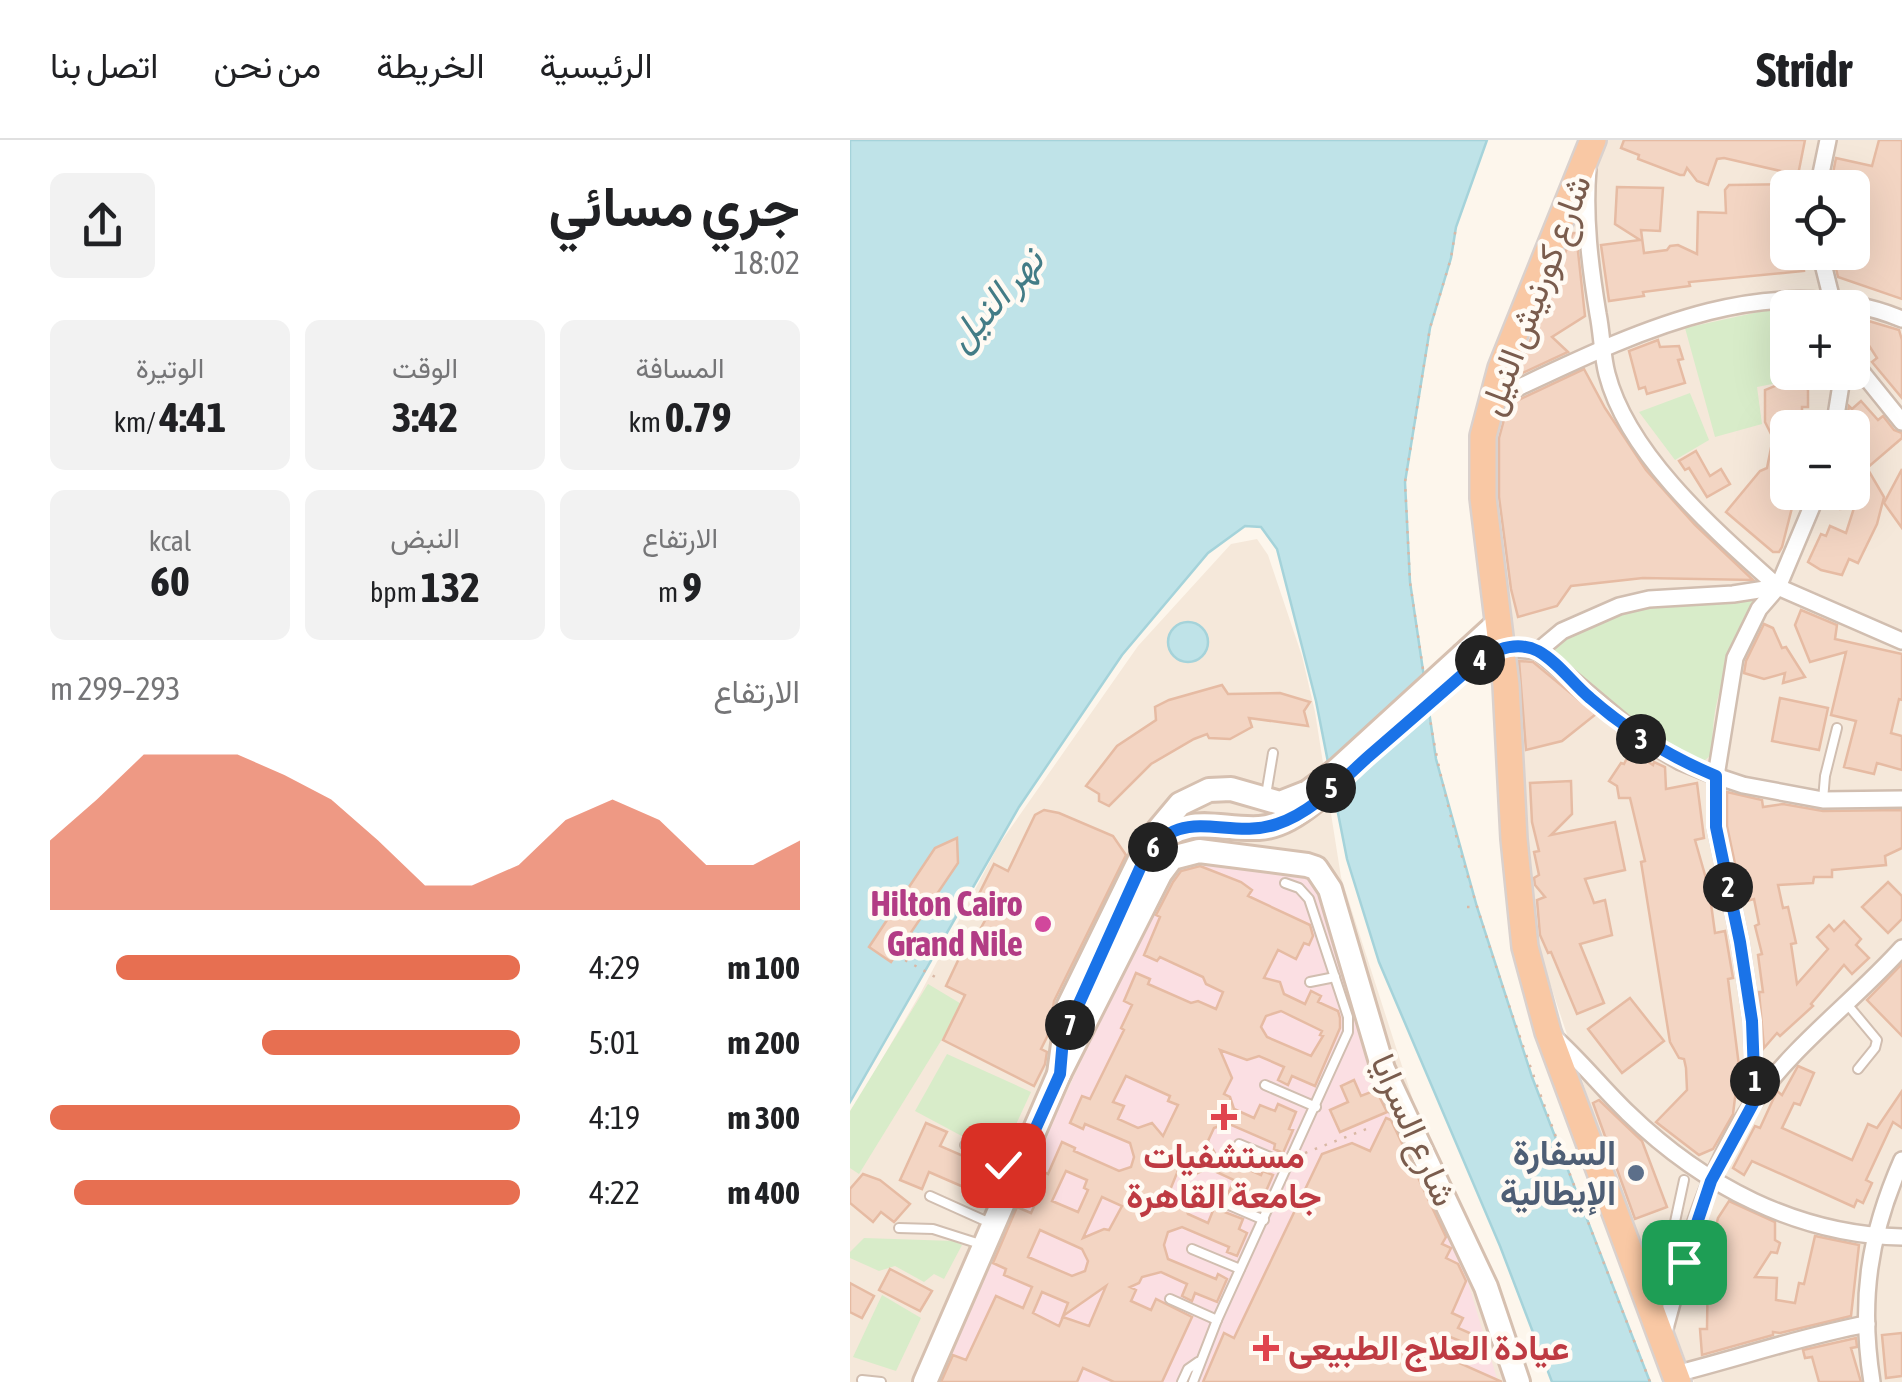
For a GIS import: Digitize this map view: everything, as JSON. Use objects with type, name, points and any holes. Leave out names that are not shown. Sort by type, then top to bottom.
[{"type":"highway","name":"شارع كورنيش النيل","points":[[1591,145],[1501,368],[1482,436],[1482,481],[1503,648],[1525,948],[1548,1032],[1662,1339],[1667,1379]]},
{"type":"main road","points":[[1182,816],[1208,824],[1258,828],[1289,820],[1468,660],[1499,622]]},
{"type":"main road","points":[[1468,660],[1503,648]]},
{"type":"main road","points":[[925,1382],[1060,1074],[1068,1007],[1156,831],[1182,816],[1199,793],[1241,791],[1285,803],[1312,797]]},
{"type":"main road","points":[[1258,828],[1267,815],[1266,800]]},
{"type":"main road","name":"شارع السرايا","points":[[1060,1074],[1160,874],[1172,858],[1200,851],[1308,864],[1322,875],[1330,889],[1383,1069],[1486,1288],[1518,1382]]},
{"type":"street","points":[[1822,170],[1828,140]]},
{"type":"street","points":[[1591,145],[1588,232],[1606,374],[1622,410],[1659,467],[1703,520],[1778,586],[1902,641]]},
{"type":"street","points":[[1492,400],[1645,330],[1709,311],[1770,304]]},
{"type":"street","points":[[1870,312],[1902,319]]},
{"type":"street","points":[[1870,382],[1902,422]]},
{"type":"street","points":[[1755,1100],[1752,1021],[1716,827],[1716,776],[1735,658],[1759,609],[1778,586],[1810,510]]},
{"type":"street","points":[[1538,651],[1562,631],[1618,606],[1648,599],[1733,594],[1778,586]]},
{"type":"street","points":[[1503,648],[1538,651],[1636,736],[1681,762],[1716,776],[1824,800],[1902,799]]},
{"type":"street","points":[[1662,1339],[1703,1198],[1755,1100],[1902,948]]},
{"type":"street","points":[[1548,1032],[1631,1116],[1711,1181],[1790,1216],[1873,1236],[1902,1237]]},
{"type":"street","points":[[1872,1382],[1868,1324],[1873,1236],[1902,1160]]},
{"type":"street","points":[[1667,1379],[1824,1332],[1868,1324]]},
{"type":"lane","points":[[1824,800],[1836,728]]},
{"type":"lane","points":[[1266,800],[1273,753]]},
{"type":"lane","points":[[1193,1382],[1198,1362],[1348,1032],[1348,1017],[1309,899],[1299,888],[1285,883]]},
{"type":"lane","points":[[1310,982],[1335,977]]},
{"type":"lane","points":[[1846,1004],[1877,1040],[1876,1048],[1858,1069]]},
{"type":"lane","points":[[1265,1085],[1316,1106]]},
{"type":"lane","points":[[1239,1144],[1289,1166]]},
{"type":"lane","points":[[965,1145],[1016,1172]]},
{"type":"lane","points":[[1667,1259],[1684,1180]]},
{"type":"lane","points":[[1681,1195],[1703,1198]]},
{"type":"lane","points":[[930,1196],[989,1235]]},
{"type":"lane","points":[[1214,1198],[1264,1220]]},
{"type":"lane","points":[[899,1228],[989,1235]]},
{"type":"lane","points":[[1192,1249],[1240,1269]]},
{"type":"lane","points":[[1170,1299],[1217,1320]]},
{"type":"lane","points":[[1182,1382],[1198,1362]]},
{"type":"lane","points":[[850,1374],[863,1381],[881,1382]]},
{"type":"path","points":[[1424,680],[1410,582],[1405,482],[1430,328],[1456,227]]},
{"type":"path","points":[[1427,700],[1436,758],[1477,907],[1532,1077],[1667,1379]]},
{"type":"path","points":[[1467,906],[1477,907]]},
{"type":"path","points":[[896,956],[938,978]]},
{"type":"path","points":[[1294,1154],[1313,1151],[1369,1128]]},
{"type":"shaded area","points":[[1596,140],[1902,140],[1902,1382],[1694,1382],[1602,1140],[1524,905],[1497,555],[1493,413]]},
{"type":"shaded area","points":[[1257,539],[1268,555],[1302,656],[1315,712],[1341,877],[1504,1382],[850,1382],[850,1114],[920,994],[998,846],[1138,646],[1231,544]]},
{"type":"shaded area","name":"مستشفيات جامعة القاهرة","points":[[1181,858],[1304,872],[1319,884],[1374,1073],[1467,1279],[1498,1382],[932,1382],[1150,913]]},
{"type":"green space","points":[[1770,311],[1770,384],[1757,387],[1762,424],[1715,437],[1685,328]]},
{"type":"green space","points":[[1690,393],[1709,440],[1675,460],[1639,412]]},
{"type":"green space","points":[[1760,598],[1726,672],[1715,711],[1713,753],[1703,762],[1640,727],[1602,700],[1553,648],[1577,633],[1627,614],[1678,604]]},
{"type":"green space","points":[[928,984],[963,1005],[859,1174],[850,1168],[850,1111]]},
{"type":"green space","points":[[947,1054],[1031,1092],[1001,1157],[915,1111]]},
{"type":"green space","points":[[864,1238],[954,1241],[962,1245],[944,1279],[934,1274],[924,1282],[895,1266],[879,1271],[850,1258],[850,1252]]},
{"type":"green space","points":[[882,1295],[921,1318],[896,1371],[853,1357]]},
{"type":"water","name":"نهر النيل","points":[[850,140],[1487,140],[1456,227],[1430,328],[1405,482],[1410,582],[1436,759],[1477,907],[1532,1077],[1650,1382],[1552,1382],[1500,1246],[1379,962],[1347,859],[1316,701],[1277,549],[1261,527],[1245,526],[1208,553],[1122,655],[1019,807],[850,1102]]},
{"type":"water","points":[[1188,622],[1202,628],[1208,642],[1202,656],[1188,662],[1174,656],[1168,642],[1174,628]]},
{"type":"building","points":[[1624,140],[1805,140],[1799,170],[1776,170],[1717,159],[1708,185],[1697,181],[1687,168],[1680,175],[1621,148]]},
{"type":"building","points":[[1879,140],[1902,140],[1902,299],[1838,277],[1836,270],[1870,270],[1870,170],[1834,170],[1836,158],[1872,166]]},
{"type":"building","points":[[1770,184],[1770,270],[1804,271],[1689,282],[1690,286],[1609,301],[1601,245],[1640,240],[1615,224],[1617,187],[1663,188],[1660,231],[1641,230],[1644,253],[1678,245],[1697,254],[1698,212],[1726,213],[1725,190],[1729,185]]},
{"type":"building","points":[[1573,233],[1585,316],[1552,337],[1568,352],[1516,376]]},
{"type":"building","points":[[1870,321],[1899,330],[1902,398],[1872,362],[1877,358],[1870,347]]},
{"type":"building","points":[[1658,340],[1660,347],[1679,346],[1683,359],[1678,360],[1685,383],[1647,394],[1645,387],[1639,389],[1629,351]]},
{"type":"building","points":[[1584,369],[1646,470],[1695,525],[1753,580],[1643,578],[1571,586],[1557,606],[1518,617],[1499,497],[1499,438],[1508,405]]},
{"type":"building","points":[[1765,390],[1808,390],[1808,407],[1770,410],[1770,432],[1765,422]]},
{"type":"building","points":[[1861,401],[1869,410],[1848,410],[1849,406],[1852,409]]},
{"type":"building","points":[[1870,411],[1878,420],[1883,416],[1894,430],[1902,433],[1902,438],[1870,465]]},
{"type":"building","points":[[1696,451],[1710,476],[1721,469],[1730,484],[1707,497],[1689,468],[1685,470],[1679,461]]},
{"type":"building","points":[[1770,453],[1770,510],[1791,510],[1779,552],[1773,552],[1726,512],[1760,471],[1767,468]]},
{"type":"building","points":[[1902,469],[1902,528],[1884,503]]},
{"type":"building","points":[[1870,473],[1884,497],[1877,524],[1858,563],[1849,559],[1842,575],[1808,562],[1821,534],[1826,536],[1830,526],[1846,533],[1853,510],[1870,510]]},
{"type":"building","points":[[1801,610],[1837,625],[1835,639],[1902,654],[1902,700],[1899,699],[1891,733],[1902,736],[1902,770],[1877,763],[1874,774],[1844,767],[1856,721],[1831,715],[1846,652],[1810,662],[1795,625]]},
{"type":"building","points":[[1764,624],[1773,628],[1782,648],[1786,647],[1805,677],[1783,683],[1785,673],[1764,679],[1744,673]]},
{"type":"building","points":[[1519,661],[1533,662],[1596,714],[1562,741],[1526,750]]},
{"type":"building","points":[[1222,685],[1228,694],[1280,693],[1310,702],[1304,711],[1308,726],[1249,718],[1252,727],[1230,739],[1209,738],[1207,734],[1194,739],[1151,764],[1109,806],[1086,786],[1117,746],[1156,720],[1155,707]]},
{"type":"building","points":[[1780,698],[1828,708],[1819,750],[1772,741]]},
{"type":"building","points":[[1638,755],[1653,765],[1654,762],[1665,767],[1666,789],[1697,783],[1704,838],[1695,840],[1709,889],[1715,933],[1725,931],[1733,978],[1728,979],[1739,1066],[1733,1114],[1713,1149],[1699,1155],[1656,1122],[1687,1090],[1686,1068],[1684,1059],[1679,1058],[1670,1042],[1641,862],[1645,861],[1630,798],[1619,798],[1617,786],[1609,781],[1621,763]]},
{"type":"building","points":[[1571,781],[1572,814],[1551,835],[1615,822],[1625,870],[1585,879],[1594,903],[1605,900],[1612,935],[1580,944],[1604,1003],[1577,1014],[1540,935],[1537,900],[1545,897],[1534,878],[1539,875],[1534,852],[1539,851],[1532,822],[1530,783]]},
{"type":"building","points":[[1727,792],[1762,800],[1763,807],[1783,804],[1823,811],[1902,810],[1902,848],[1885,856],[1886,865],[1832,870],[1832,877],[1814,877],[1813,883],[1778,885],[1783,908],[1788,907],[1796,943],[1791,944],[1797,984],[1828,949],[1817,937],[1829,925],[1834,931],[1844,921],[1861,939],[1856,945],[1869,958],[1852,974],[1844,965],[1813,1006],[1764,1048],[1758,955],[1762,954],[1755,926],[1759,924],[1754,899],[1743,902],[1727,826]]},
{"type":"building","name":"Hilton Cairo Grand Nile","points":[[1044,810],[1113,836],[1126,855],[1054,1001],[1050,1031],[1041,1049],[1047,1052],[1045,1064],[1034,1086],[943,1040],[965,995],[946,986],[971,933],[977,935],[988,915],[972,908],[994,864],[1008,871],[1035,815]]},
{"type":"building","points":[[957,838],[958,863],[891,962],[869,947],[935,848]]},
{"type":"building","points":[[1200,866],[1241,882],[1252,890],[1248,896],[1310,925],[1313,936],[1309,945],[1304,943],[1296,959],[1278,950],[1264,978],[1280,982],[1284,994],[1305,1004],[1311,991],[1321,996],[1318,1002],[1338,1011],[1340,1018],[1340,1028],[1315,1086],[1292,1076],[1288,1085],[1278,1080],[1284,1067],[1259,1056],[1247,1060],[1220,1050],[1232,1078],[1224,1094],[1230,1097],[1234,1109],[1254,1118],[1260,1105],[1275,1111],[1278,1104],[1296,1112],[1283,1153],[1274,1149],[1275,1144],[1227,1123],[1214,1128],[1208,1141],[1216,1155],[1261,1175],[1263,1171],[1273,1175],[1263,1198],[1242,1189],[1237,1200],[1227,1196],[1234,1180],[1208,1168],[1196,1174],[1179,1168],[1168,1195],[1183,1201],[1188,1214],[1208,1223],[1214,1208],[1243,1219],[1239,1229],[1247,1233],[1237,1256],[1227,1252],[1229,1247],[1182,1227],[1168,1232],[1164,1245],[1168,1259],[1216,1279],[1218,1274],[1227,1279],[1217,1302],[1195,1293],[1192,1301],[1182,1296],[1187,1284],[1161,1272],[1142,1277],[1130,1287],[1136,1290],[1131,1301],[1151,1310],[1156,1299],[1192,1317],[1162,1382],[1114,1382],[1083,1368],[1077,1382],[941,1382],[953,1355],[966,1360],[996,1296],[1023,1308],[1032,1287],[1004,1275],[1006,1269],[993,1263],[1017,1207],[1031,1213],[1044,1172],[1048,1174],[1062,1142],[1119,1171],[1131,1167],[1134,1157],[1130,1143],[1085,1124],[1083,1129],[1070,1123],[1082,1096],[1090,1099],[1124,1030],[1121,1028],[1132,1005],[1124,1001],[1136,973],[1150,979],[1148,984],[1216,1009],[1223,992],[1206,984],[1203,977],[1160,957],[1157,961],[1144,955],[1160,917],[1156,915],[1181,871]],"holes":[[[1281,1011],[1322,1031],[1323,1036],[1311,1056],[1267,1037],[1261,1027],[1266,1016]],[[1126,1076],[1170,1096],[1168,1101],[1178,1105],[1163,1136],[1152,1123],[1138,1128],[1118,1119],[1124,1106],[1113,1102]],[[1066,1171],[1087,1180],[1084,1188],[1088,1190],[1078,1212],[1052,1201]],[[1102,1197],[1122,1206],[1109,1230],[1083,1238]],[[1040,1230],[1082,1249],[1088,1261],[1085,1271],[1072,1276],[1028,1257]],[[1106,1286],[1089,1326],[1063,1317],[1059,1326],[1033,1313],[1042,1292],[1068,1303],[1063,1316]]]},
{"type":"building","points":[[1888,882],[1902,896],[1902,919],[1888,933],[1862,907]]},
{"type":"building","points":[[1902,964],[1902,1036],[1867,1000]]},
{"type":"building","points":[[1630,998],[1664,1041],[1622,1073],[1588,1029]]},
{"type":"building","points":[[1798,1066],[1814,1073],[1800,1105],[1794,1103],[1782,1128],[1852,1160],[1868,1124],[1877,1128],[1902,1091],[1902,1128],[1893,1122],[1866,1180],[1872,1183],[1863,1203],[1857,1200],[1854,1207],[1752,1161],[1744,1175],[1733,1168],[1755,1126],[1760,1128],[1777,1091],[1782,1095]]},
{"type":"building","points":[[1354,1080],[1361,1096],[1376,1090],[1387,1112],[1340,1132],[1330,1110],[1348,1102],[1341,1086]]},
{"type":"building","name":"السفارة الإيطالية","points":[[1599,1100],[1642,1141],[1667,1207],[1635,1219],[1593,1103]]},
{"type":"building","points":[[1386,1118],[1391,1120],[1446,1237],[1442,1244],[1451,1248],[1446,1258],[1458,1264],[1466,1281],[1452,1313],[1463,1318],[1458,1328],[1474,1335],[1470,1345],[1448,1336],[1439,1354],[1502,1382],[1203,1382],[1224,1333],[1234,1338],[1322,1154],[1352,1143],[1370,1151]]},
{"type":"building","points":[[926,1123],[947,1132],[940,1146],[993,1169],[982,1195],[929,1172],[922,1189],[900,1180]]},
{"type":"building","points":[[863,1174],[880,1180],[910,1204],[894,1222],[881,1212],[873,1222],[850,1203],[850,1189]]},
{"type":"building","points":[[1729,1201],[1775,1222],[1775,1240],[1780,1243],[1777,1253],[1771,1252],[1755,1277],[1777,1278],[1776,1300],[1795,1303],[1799,1283],[1804,1284],[1815,1236],[1859,1245],[1851,1316],[1773,1332],[1702,1355],[1700,1329],[1707,1329],[1708,1259],[1718,1218]]},
{"type":"building","points":[[890,1269],[932,1291],[920,1311],[879,1290]]},
{"type":"building","points":[[850,1283],[874,1296],[862,1318],[850,1312]]},
{"type":"building","points":[[1902,1333],[1902,1376],[1886,1378],[1882,1335]]},
{"type":"building","points":[[1856,1338],[1857,1347],[1851,1348],[1861,1382],[1819,1382],[1812,1357],[1805,1358],[1803,1350]]},
{"type":"place","name":"Hilton Cairo Grand Nile","points":[[1043,924]]},
{"type":"place","name":"مستشفيات جامعة القاهرة","points":[[1224,1117]]},
{"type":"place","name":"السفارة الإيطالية","points":[[1636,1173]]},
{"type":"place","name":"عيادة العلاج الطبيعى","points":[[1266,1348]]},
{"type":"route","points":[[1003,1165],[1016,1172],[1060,1074],[1065,1035],[1141,866],[1154,846],[1173,831],[1196,824],[1258,828],[1289,820],[1346,776],[1479,660],[1503,648],[1526,648],[1553,662],[1585,694],[1644,741],[1716,776],[1716,827],[1752,1021],[1755,1100],[1703,1198],[1684,1262]]}]
